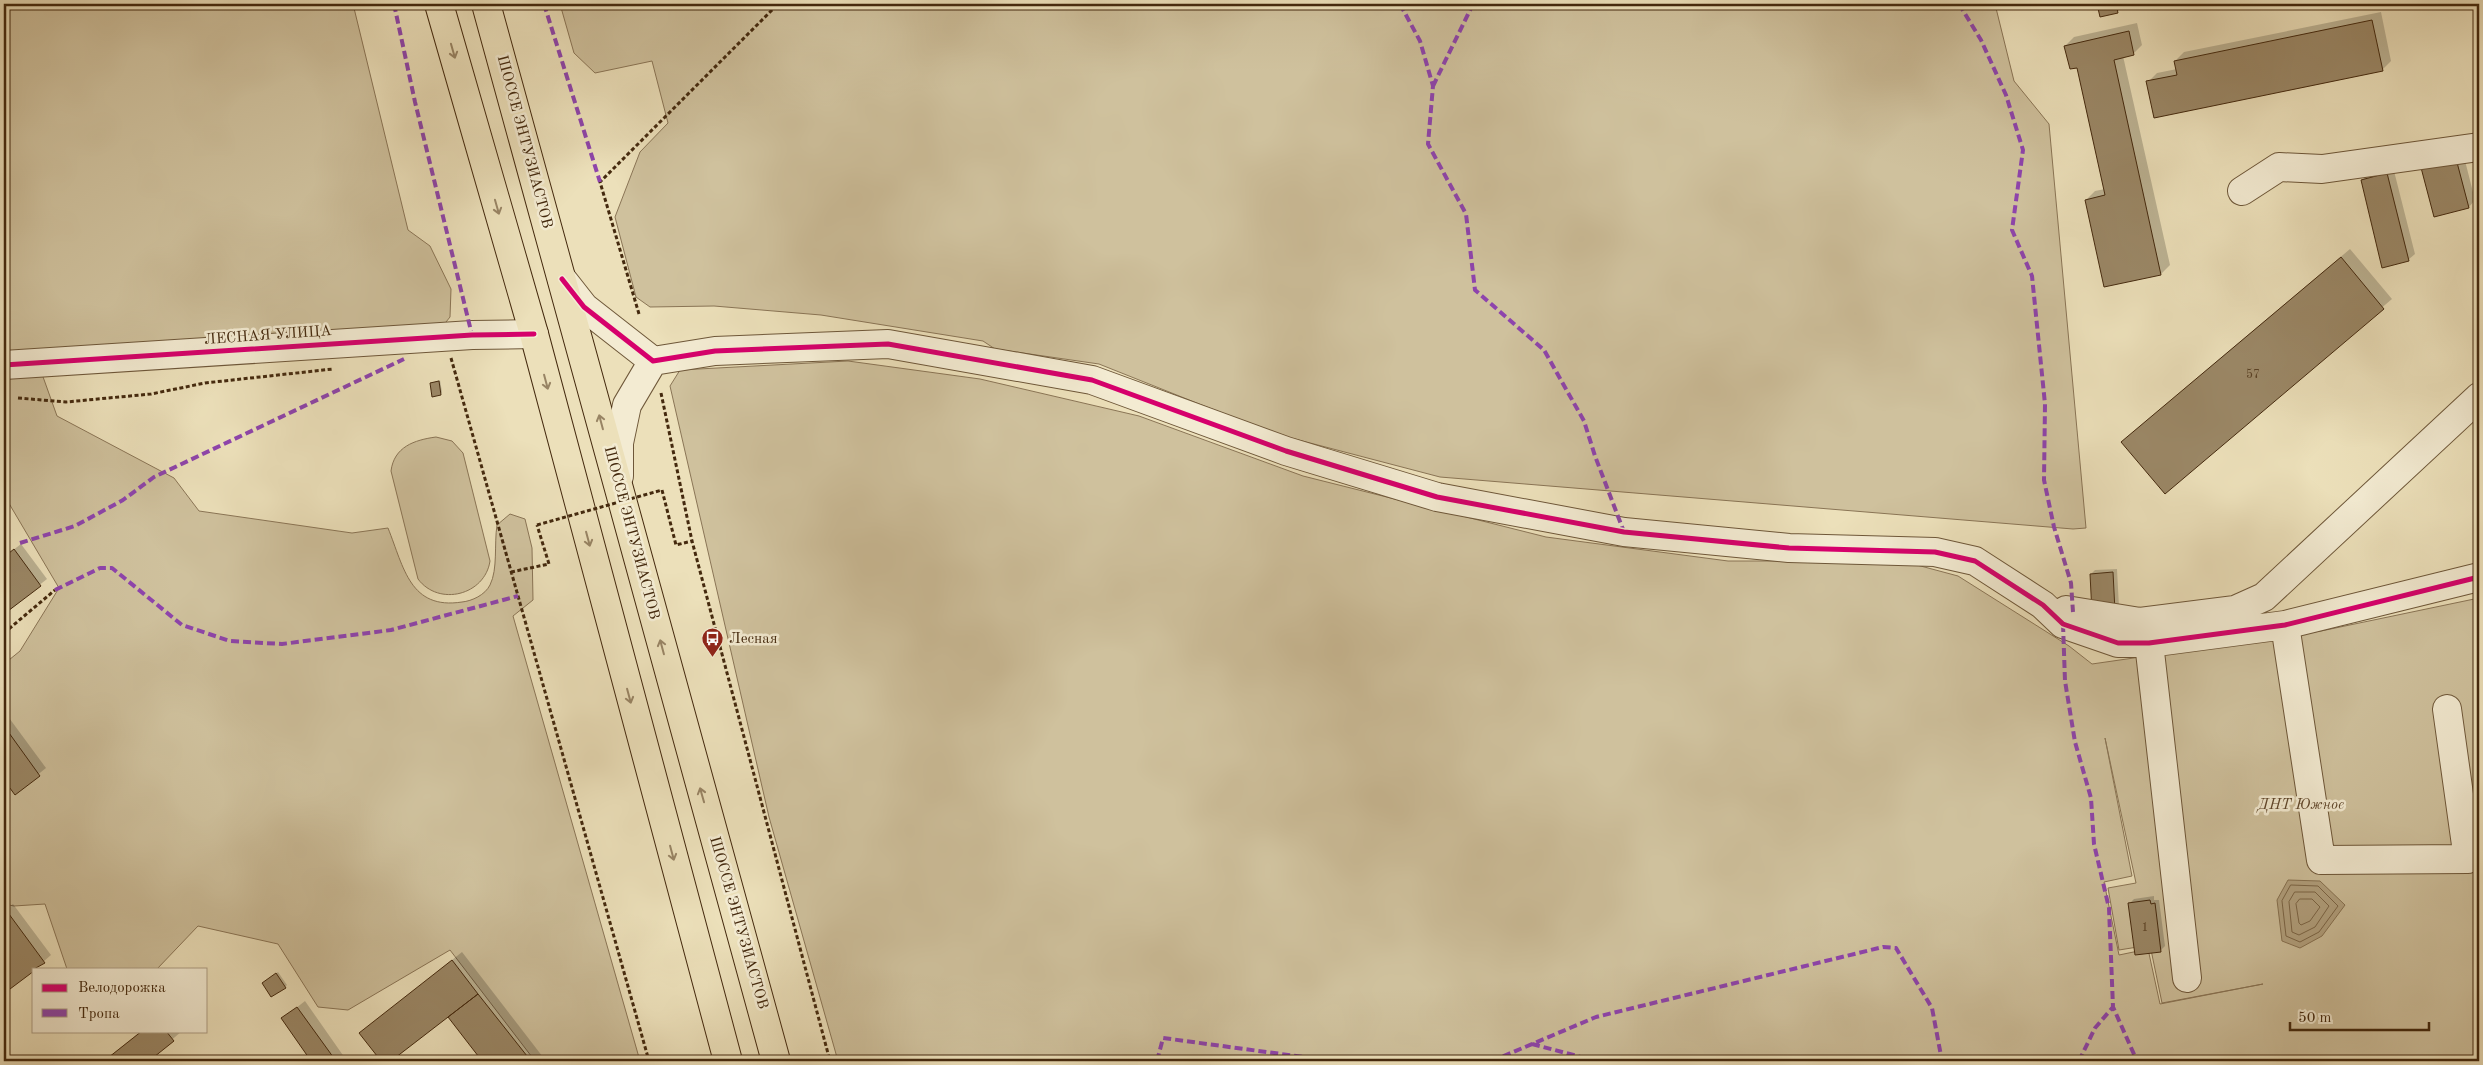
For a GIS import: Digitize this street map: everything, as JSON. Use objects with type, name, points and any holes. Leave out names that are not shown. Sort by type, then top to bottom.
[{"type":"highway","points":[[439,4],[534,334],[728,1061]]},
{"type":"highway","name":"ШОССЕ ЭНТУЗИАСТОВ","points":[[486,4],[776,1061]]},
{"type":"street","points":[[2242,191],[2279,167],[2322,169],[2479,146]]},
{"type":"street","points":[[562,280],[584,307],[612,331],[653,361],[715,350],[888,344],[1092,380],[1286,451],[1437,497],[1624,532],[1789,548],[1935,552],[1975,562],[2043,605],[2063,624],[2118,643],[2149,643],[2285,625],[2479,577]]},
{"type":"street","name":"ЛЕСНАЯ УЛИЦА","points":[[4,365],[472,335],[534,334]]},
{"type":"street","points":[[619,488],[619,443],[627,405],[653,361]]},
{"type":"street","points":[[2043,605],[2092,616],[2140,622],[2235,610],[2264,597],[2479,397]]},
{"type":"street","points":[[2285,625],[2321,860],[2468,859],[2446,709]]},
{"type":"street","points":[[2149,643],[2187,978]]},
{"type":"path","points":[[639,314],[600,182],[778,4]]},
{"type":"path","points":[[472,335],[466,348],[448,351],[649,1061]]},
{"type":"path","points":[[18,398],[75,401],[151,394],[205,383],[335,368]]},
{"type":"path","points":[[660,388],[692,541],[830,1061]]},
{"type":"path","points":[[511,572],[549,564],[537,525],[662,490],[676,546],[692,541]]},
{"type":"path","points":[[4,633],[54,590]]},
{"type":"green space","points":[[4,4],[353,4],[408,230],[430,246],[451,289],[450,317],[442,327],[42,374],[57,416],[174,478],[199,511],[352,533],[388,528],[399,558],[412,583],[420,593],[431,599],[445,603],[462,602],[482,595],[490,585],[494,572],[497,525],[510,514],[525,519],[532,548],[533,600],[513,616],[640,1061],[535,1061],[450,950],[348,1010],[318,1007],[278,944],[198,926],[158,968],[67,968],[45,904],[14,906],[4,904],[4,664],[20,651],[59,588],[4,495]]},
{"type":"green space","points":[[560,4],[1995,4],[2014,81],[2049,124],[2086,528],[2073,529],[1440,477],[1272,433],[1099,364],[995,349],[983,341],[821,315],[714,306],[650,307],[636,297],[615,217],[640,152],[668,123],[652,61],[595,73],[574,53]]},
{"type":"green space","name":"ДНТ Южное","points":[[848,361],[980,379],[1139,416],[1303,476],[1546,537],[1728,561],[1902,561],[1958,576],[2069,646],[2092,664],[2321,631],[2479,598],[2479,1061],[838,1061],[769,817],[670,386],[680,370]],"holes":[[[2105,738],[2136,883],[2108,888],[2119,950],[2150,945],[2162,1003],[2263,984],[2160,1004],[2148,949],[2119,955],[2104,882],[2132,876]]]},
{"type":"green space","points":[[436,437],[452,441],[463,453],[490,561],[486,573],[480,582],[471,589],[449,595],[437,593],[427,588],[418,579],[391,471],[396,456],[406,446],[420,440]]},
{"type":"water","points":[[2288,880],[2320,881],[2345,905],[2322,936],[2300,948],[2282,941],[2277,900]]},
{"type":"building","points":[[2097,4],[2116,4],[2118,13],[2100,17]]},
{"type":"building","points":[[2372,20],[2383,71],[2154,118],[2146,81],[2177,75],[2174,61]]},
{"type":"building","points":[[2129,31],[2134,55],[2114,60],[2161,275],[2104,287],[2085,200],[2105,195],[2077,68],[2070,69],[2064,46]]},
{"type":"building","points":[[2454,151],[2469,208],[2434,217],[2419,160]]},
{"type":"building","points":[[2387,173],[2409,261],[2382,268],[2361,180]]},
{"type":"building","points":[[2341,257],[2384,309],[2165,494],[2121,442]]},
{"type":"building","points":[[439,381],[441,395],[432,397],[430,383]]},
{"type":"building","points":[[14,549],[41,586],[4,614],[4,557]]},
{"type":"building","points":[[2113,572],[2116,631],[2093,633],[2090,574]]},
{"type":"building","points":[[4,726],[40,776],[15,795],[4,780]]},
{"type":"building","points":[[2150,900],[2151,904],[2155,903],[2161,952],[2135,955],[2128,903]]},
{"type":"building","points":[[6,910],[45,963],[32,968],[32,972],[10,989],[4,980],[4,911]]},
{"type":"building","points":[[452,960],[478,994],[391,1061],[381,1061],[359,1033]]},
{"type":"building","points":[[276,973],[286,988],[271,997],[262,983]]},
{"type":"building","points":[[478,994],[531,1061],[482,1061],[448,1017]]},
{"type":"building","points":[[297,1007],[336,1061],[311,1061],[281,1018]]},
{"type":"building","points":[[141,1032],[167,1032],[174,1041],[149,1061],[104,1061]]},
{"type":"marked path","points":[[394,4],[415,102],[472,335]]},
{"type":"marked path","points":[[544,4],[600,182]]},
{"type":"marked path","points":[[1400,4],[1420,41],[1433,86],[1428,144],[1466,214],[1475,290],[1544,350],[1584,421],[1595,456],[1624,532]]},
{"type":"marked path","points":[[1433,86],[1473,4]]},
{"type":"marked path","points":[[1959,4],[1981,40],[2006,95],[2023,150],[2012,230],[2032,276],[2045,404],[2044,480],[2054,527],[2071,583],[2073,612]]},
{"type":"marked path","points":[[20,543],[75,526],[123,500],[154,477],[404,359]]},
{"type":"marked path","points":[[55,590],[100,568],[112,568],[182,625],[230,641],[282,644],[391,630],[518,596]]},
{"type":"marked path","points":[[2063,624],[2065,681],[2075,742],[2091,798],[2094,844],[2109,908],[2113,1007],[2137,1061]]},
{"type":"marked path","points":[[1492,1061],[1596,1017],[1883,947],[1896,948],[1932,1008],[1942,1061]]},
{"type":"marked path","points":[[2079,1061],[2095,1028],[2113,1007]]},
{"type":"marked path","points":[[1157,1061],[1163,1038],[1333,1061]]},
{"type":"marked path","points":[[1532,1044],[1596,1061]]},
{"type":"cycle path","points":[[562,279],[584,307],[653,361],[715,351],[888,344],[1092,380],[1286,451],[1437,497],[1624,532],[1789,548],[1935,552],[1975,561],[2043,605],[2063,624],[2118,643],[2149,643],[2285,625],[2479,577]]},
{"type":"cycle path","points":[[4,365],[472,335],[534,334]]},
{"type":"place","name":"Лесная","points":[[713,658]]}]
